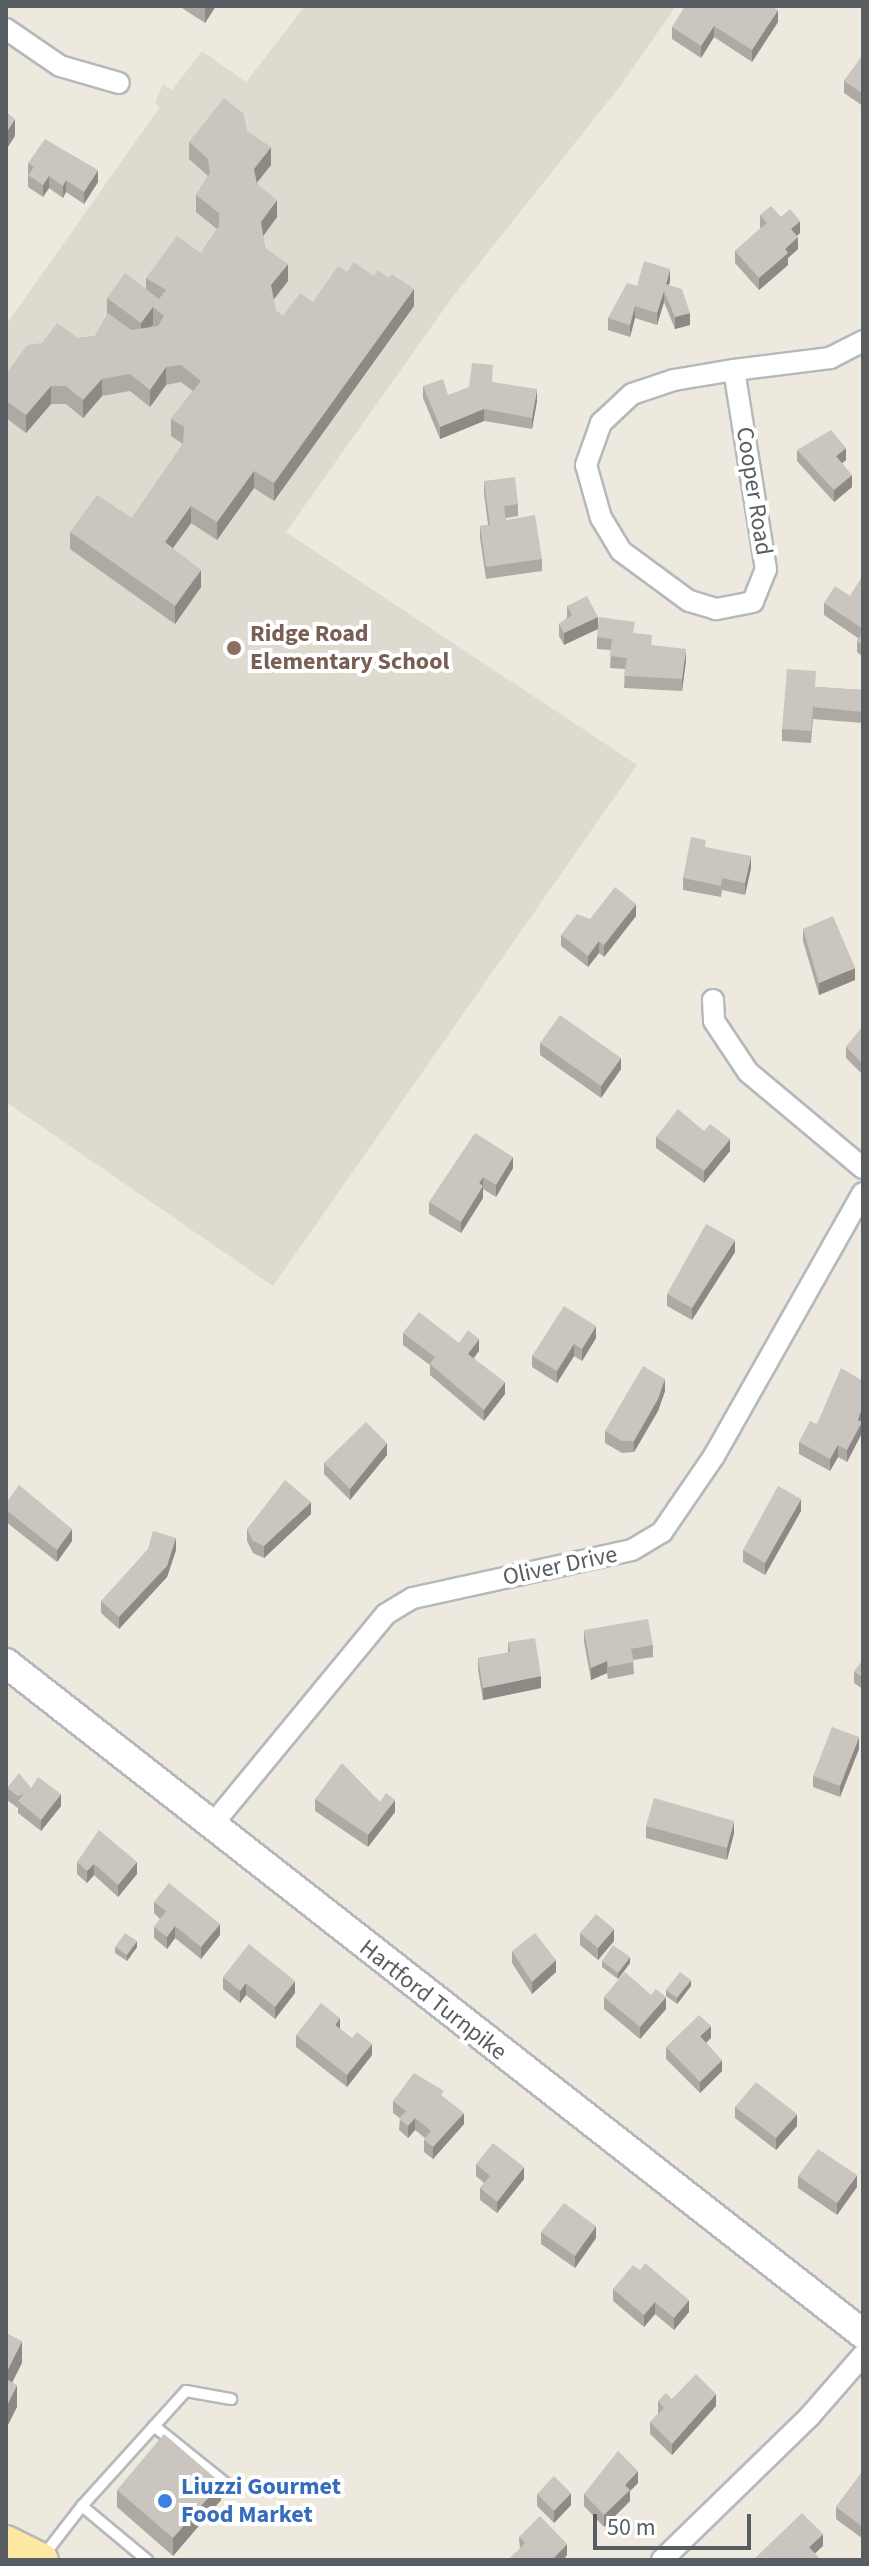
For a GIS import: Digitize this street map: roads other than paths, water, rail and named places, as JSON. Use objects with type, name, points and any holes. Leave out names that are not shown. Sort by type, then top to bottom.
[{"type":"main road","name":"Hartford Turnpike","points":[[6,1663],[863,2334]]},
{"type":"main road","points":[[6,2542],[41,2560]]},
{"type":"street","points":[[6,29],[60,66],[119,83]]},
{"type":"street","name":"Cooper Road","points":[[734,370],[766,569],[753,602],[716,609],[670,589],[621,551],[601,518],[586,465],[601,423],[632,394],[674,380],[734,370],[830,358],[863,341]]},
{"type":"street","points":[[713,1000],[714,1021],[748,1072],[863,1168]]},
{"type":"street","name":"Oliver Drive","points":[[212,1825],[386,1614],[413,1598],[632,1550],[662,1532],[714,1456],[863,1193]]},
{"type":"street","points":[[662,2560],[810,2416],[863,2355]]},
{"type":"lane","points":[[41,2560],[82,2506],[186,2391],[231,2399]]},
{"type":"lane","points":[[154,2426],[225,2483]]},
{"type":"lane","points":[[82,2506],[147,2560]]},
{"type":"place","name":"Ridge Road Elementary School","points":[[234,648]]},
{"type":"place","name":"Liuzzi Gourmet Food Market","points":[[165,2501]]}]
